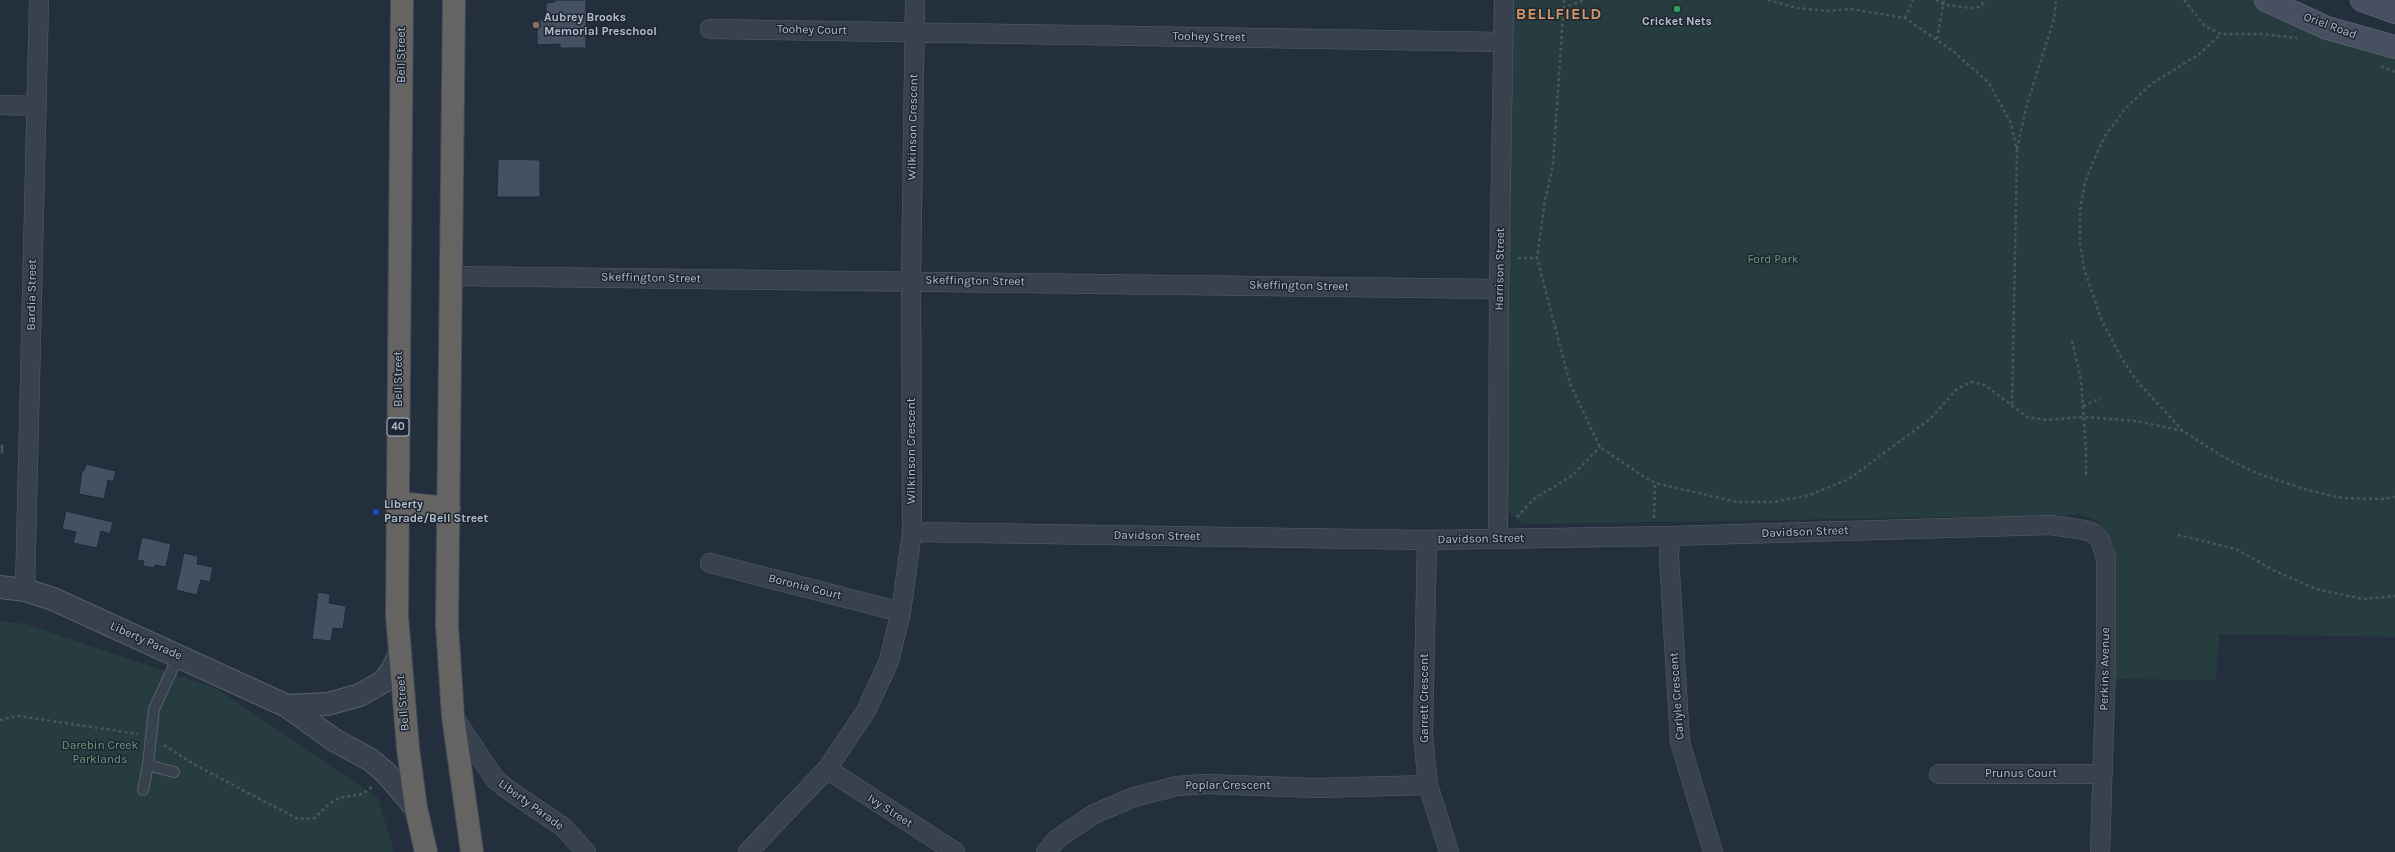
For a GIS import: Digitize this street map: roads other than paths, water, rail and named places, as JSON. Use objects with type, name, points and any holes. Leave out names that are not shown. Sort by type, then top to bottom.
[{"type":"highway","name":"Bell Street","points":[[402,0],[397,616],[399,656],[416,808],[426,852]]},
{"type":"highway","points":[[454,0],[448,625],[453,716],[472,852]]},
{"type":"highway","points":[[398,503],[449,508]]},
{"type":"main road","name":"Oriel Road","points":[[2266,0],[2327,28],[2395,47]]},
{"type":"main road","points":[[2362,0],[2395,12]]},
{"type":"street","name":"Bardia Street","points":[[25,590],[37,106],[38,0]]},
{"type":"street","name":"Wilkinson Crescent","points":[[748,852],[827,769],[866,711],[889,661],[901,612],[912,532],[911,280],[915,0]]},
{"type":"street","name":"Harrison Street","points":[[1498,530],[1499,289],[1504,0]]},
{"type":"street","name":"Toohey Court","points":[[710,28],[914,32]]},
{"type":"street","name":"Toohey Street","points":[[914,32],[1504,42]]},
{"type":"street","points":[[0,105],[37,106]]},
{"type":"street","name":"Skeffington Street","points":[[451,276],[911,280],[1499,289]]},
{"type":"street","name":"Davidson Street","points":[[912,532],[1428,540],[1498,530],[1670,536],[2051,525]]},
{"type":"street","name":"Perkins Avenue","points":[[2051,525],[2073,527],[2094,533],[2100,540],[2106,558],[2106,663],[2100,852]]},
{"type":"street","name":"Carlyle Crescent","points":[[1670,536],[1669,557],[1680,742],[1713,852]]},
{"type":"street","name":"Garrett Crescent","points":[[1428,540],[1423,735],[1428,785],[1449,852]]},
{"type":"street","name":"Boronia Court","points":[[710,563],[901,612]]},
{"type":"street","name":"Liberty Parade","points":[[0,587],[25,590],[53,599],[287,706],[334,740],[371,760],[386,773],[416,808]]},
{"type":"street","name":"Liberty Parade","points":[[287,706],[328,704],[360,695],[384,681],[392,670],[399,656]]},
{"type":"street","name":"Liberty Parade","points":[[453,716],[495,778],[507,789],[563,827],[586,852]]},
{"type":"street","name":"Ivy Street","points":[[827,769],[954,852]]},
{"type":"street","name":"Prunus Court","points":[[1939,774],[2103,774]]},
{"type":"street","name":"Poplar Crescent","points":[[1046,852],[1057,839],[1094,814],[1134,796],[1177,786],[1205,784],[1316,788],[1428,785]]},
{"type":"lane","points":[[143,790],[148,765],[154,708],[173,668],[176,654]]},
{"type":"lane","points":[[148,765],[174,772]]},
{"type":"place","name":"Cricket Nets","points":[[1677,9]]},
{"type":"place","name":"Aubrey Brooks Memorial Preschool","points":[[536,25]]},
{"type":"place","name":"Liberty Parade/Bell Street","points":[[376,512]]},
{"type":"district","name":"BELLFIELD","points":[[1559,14]]},
{"type":"park label","name":"Ford Park","points":[[1773,260]]},
{"type":"park label","name":"Darebin Creek Parklands","points":[[100,753]]}]
